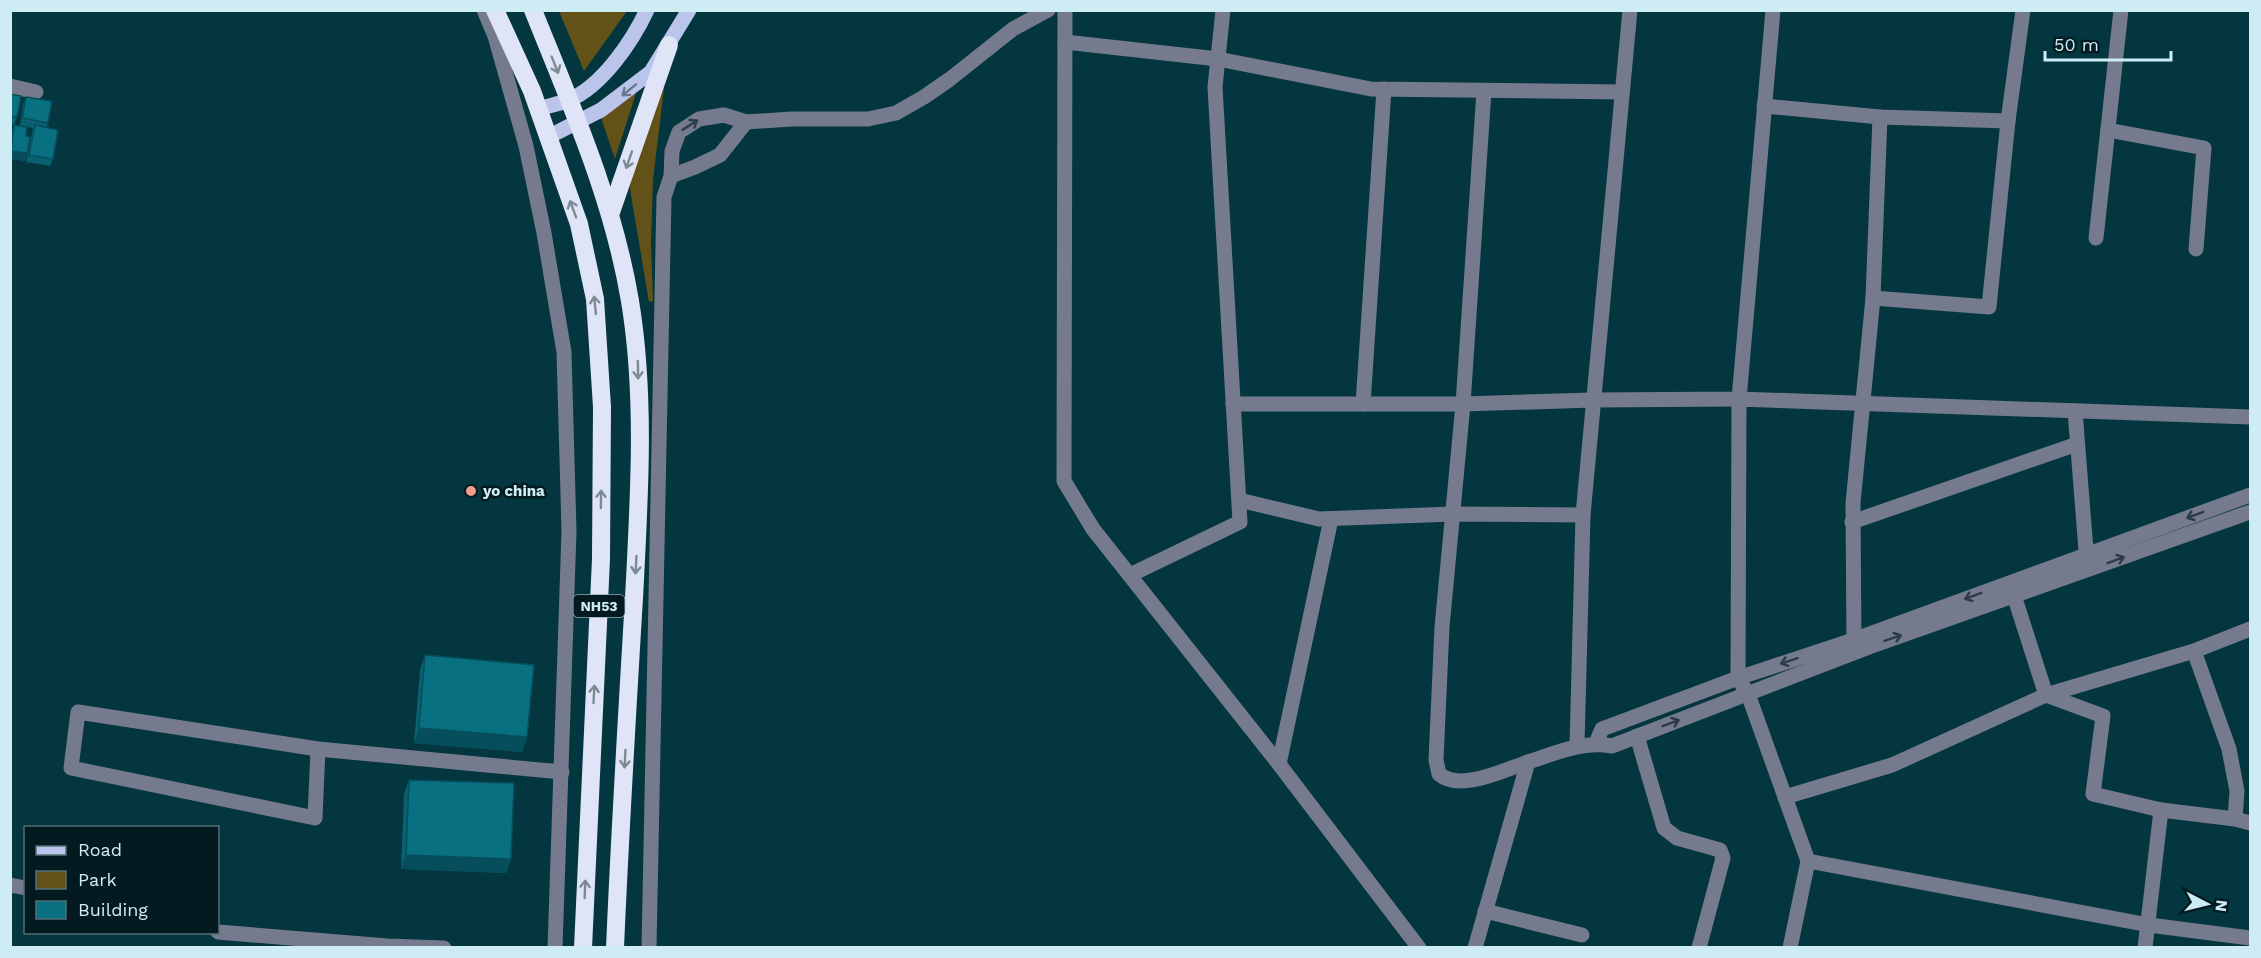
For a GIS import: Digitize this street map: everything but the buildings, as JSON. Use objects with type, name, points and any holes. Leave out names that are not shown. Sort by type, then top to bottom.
[{"type":"highway","name":"NH53","points":[[495,10],[538,109],[579,224],[595,299],[602,406],[601,559],[584,948]]},
{"type":"highway","name":"NH53","points":[[533,10],[611,212],[629,292],[638,362],[639,488],[615,948]]},
{"type":"highway","points":[[611,212],[669,45]]},
{"type":"main road","points":[[538,109],[569,100],[592,86],[635,35],[647,10]]},
{"type":"main road","points":[[548,137],[615,101],[651,72],[688,10]]},
{"type":"street","points":[[484,10],[495,36],[526,146],[544,233],[564,351],[569,531],[555,948]]},
{"type":"street","points":[[649,948],[664,197],[671,176],[672,151],[679,132],[699,119],[724,115],[746,122],[792,119],[868,119],[896,113],[951,79],[1013,29],[1048,10]]},
{"type":"street","points":[[1065,10],[1064,481],[1093,529],[1280,764],[1419,948]]},
{"type":"street","points":[[1130,575],[1240,522],[1215,87],[1223,10]]},
{"type":"street","points":[[1577,746],[1583,515],[1630,10]]},
{"type":"street","points":[[1773,10],[1739,399],[1738,678],[1748,694],[1808,861],[1790,948]]},
{"type":"street","points":[[1873,298],[1989,307],[2008,121],[2023,10]]},
{"type":"street","points":[[2096,238],[2121,10]]},
{"type":"street","points":[[1065,42],[1218,59],[1371,89],[1622,92]]},
{"type":"street","points":[[10,86],[36,93]]},
{"type":"street","points":[[1363,404],[1384,89]]},
{"type":"street","points":[[1484,90],[1463,404],[1442,627],[1436,760],[1439,774],[1446,780],[1466,782],[1577,746],[1596,743],[1612,746],[1748,694],[1854,646]]},
{"type":"street","points":[[1764,106],[1880,117],[2008,121]]},
{"type":"street","points":[[1854,646],[1852,522],[1873,298],[1880,117]]},
{"type":"street","points":[[671,176],[720,155],[746,122]]},
{"type":"street","points":[[2108,130],[2204,148],[2196,249]]},
{"type":"street","points":[[1233,404],[1463,404],[1739,399],[2250,417]]},
{"type":"street","points":[[2075,411],[2087,562]]},
{"type":"street","points":[[1852,522],[2078,444]]},
{"type":"street","points":[[1596,743],[1602,729],[1738,678],[1854,646],[2087,562],[2246,496],[2250,514],[2087,562]]},
{"type":"street","points":[[1239,500],[1318,519],[1453,514],[1583,515]]},
{"type":"street","points":[[1280,764],[1331,519]]},
{"type":"street","points":[[2012,589],[2046,695]]},
{"type":"street","points":[[1785,797],[1892,765],[2046,695],[2194,651],[2250,629]]},
{"type":"street","points":[[2194,651],[2229,749],[2237,791],[2235,819]]},
{"type":"street","points":[[2046,695],[2103,716],[2093,794],[2161,810],[2250,823]]},
{"type":"street","points":[[318,749],[315,818],[71,768],[78,712],[318,749],[562,772]]},
{"type":"street","points":[[1637,736],[1664,828],[1677,838],[1719,850],[1723,858],[1700,948]]},
{"type":"street","points":[[1474,948],[1528,762]]},
{"type":"street","points":[[2145,948],[2161,810]]},
{"type":"street","points":[[1808,861],[2149,925],[2250,938]]},
{"type":"street","points":[[1485,911],[1582,935]]},
{"type":"street","points":[[219,932],[387,946],[444,948]]},
{"type":"green space","points":[[559,11],[627,11],[584,71]]},
{"type":"green space","points":[[664,88],[653,180],[651,242],[653,301],[649,302],[630,189],[631,173],[659,89]]},
{"type":"green space","points":[[636,93],[615,159],[600,115]]},
{"type":"place","name":"yo china","points":[[471,491]]}]
